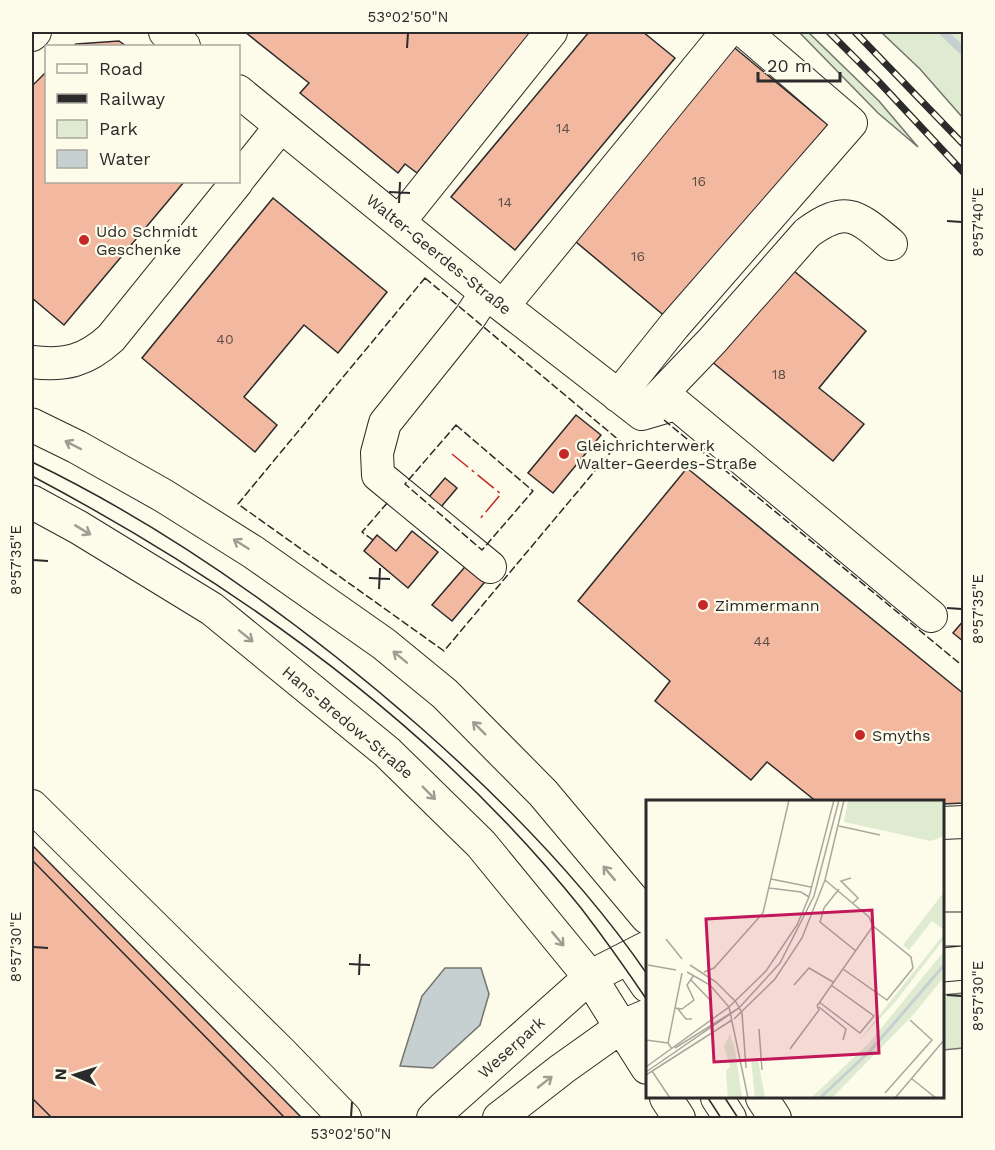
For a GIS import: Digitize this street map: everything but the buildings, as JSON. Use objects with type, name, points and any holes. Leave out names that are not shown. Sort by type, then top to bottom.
[{"type":"main road","points":[[32,425],[165,496],[253,552],[384,644],[445,694],[543,793],[646,916]]},
{"type":"main road","name":"Hans-Bredow-Straße","points":[[32,502],[78,527],[212,609],[387,752],[481,844],[590,977],[634,1021]]},
{"type":"main road","points":[[944,929],[963,929]]},
{"type":"main road","points":[[590,977],[637,953]]},
{"type":"main road","points":[[944,965],[963,963]]},
{"type":"street","points":[[165,32],[183,45]]},
{"type":"street","points":[[399,222],[551,32]]},
{"type":"street","points":[[490,567],[378,475],[377,453],[385,423],[463,326],[494,300],[727,32]]},
{"type":"street","points":[[630,405],[674,326],[851,123],[746,32]]},
{"type":"street","name":"Walter-Geerdes-Straße","points":[[240,93],[494,300],[630,405]]},
{"type":"street","points":[[240,178],[281,126]]},
{"type":"street","points":[[32,362],[66,363],[82,359],[97,351],[236,183]]},
{"type":"street","points":[[630,405],[712,341],[807,233],[819,225],[832,217],[859,218],[891,244]]},
{"type":"street","points":[[630,405],[676,404],[931,616]]},
{"type":"street","points":[[32,807],[346,1118]]},
{"type":"street","points":[[944,823],[963,822]]},
{"type":"street","points":[[637,953],[646,983]]},
{"type":"street","name":"Weserpark","points":[[432,1115],[590,977]]},
{"type":"street","points":[[500,1119],[562,1069],[634,1021]]},
{"type":"street","name":"Hans-Bredow-Straße","points":[[634,1021],[646,1064]]},
{"type":"street","points":[[667,1099],[679,1119]]},
{"type":"street","points":[[718,1099],[730,1119]]},
{"type":"street","points":[[763,1099],[775,1119]]},
{"type":"green space","points":[[799,32],[808,32],[879,101],[918,147],[878,113]]},
{"type":"green space","points":[[881,32],[963,32],[963,118],[920,69]]},
{"type":"green space","points":[[963,993],[963,1048],[944,1050],[944,995]]},
{"type":"water","points":[[445,968],[481,968],[489,994],[480,1025],[433,1068],[400,1066],[422,996]]},
{"type":"waterway","points":[[943,32],[964,52]]},
{"type":"tram line","points":[[32,462],[136,518],[235,581],[375,689],[451,755],[512,813],[597,907],[646,973]]},
{"type":"tram line","points":[[32,476],[183,563],[257,612],[328,664],[397,720],[462,779],[524,842],[581,908],[646,999]]},
{"type":"tram line","points":[[709,1099],[721,1118]]},
{"type":"tram line","points":[[726,1099],[738,1118]]},
{"type":"railway","points":[[829,32],[964,173]]},
{"type":"railway","points":[[855,32],[964,145]]},
{"type":"fence","points":[[425,278],[620,441],[444,651],[238,504],[425,278]]},
{"type":"fence","points":[[664,420],[964,667]]},
{"type":"fence","points":[[456,425],[533,491],[482,550],[405,484],[456,425]]},
{"type":"fence","points":[[373,540],[362,532],[389,501]]},
{"type":"power","points":[[452,454],[501,494],[479,520]]},
{"type":"place","name":"Udo Schmidt Geschenke","points":[[84,240]]},
{"type":"place","name":"Gleichrichterwerk Walter-Geerdes-Straße","points":[[564,454]]},
{"type":"place","name":"Zimmermann","points":[[703,605]]},
{"type":"place","name":"Smyths","points":[[860,735]]}]
